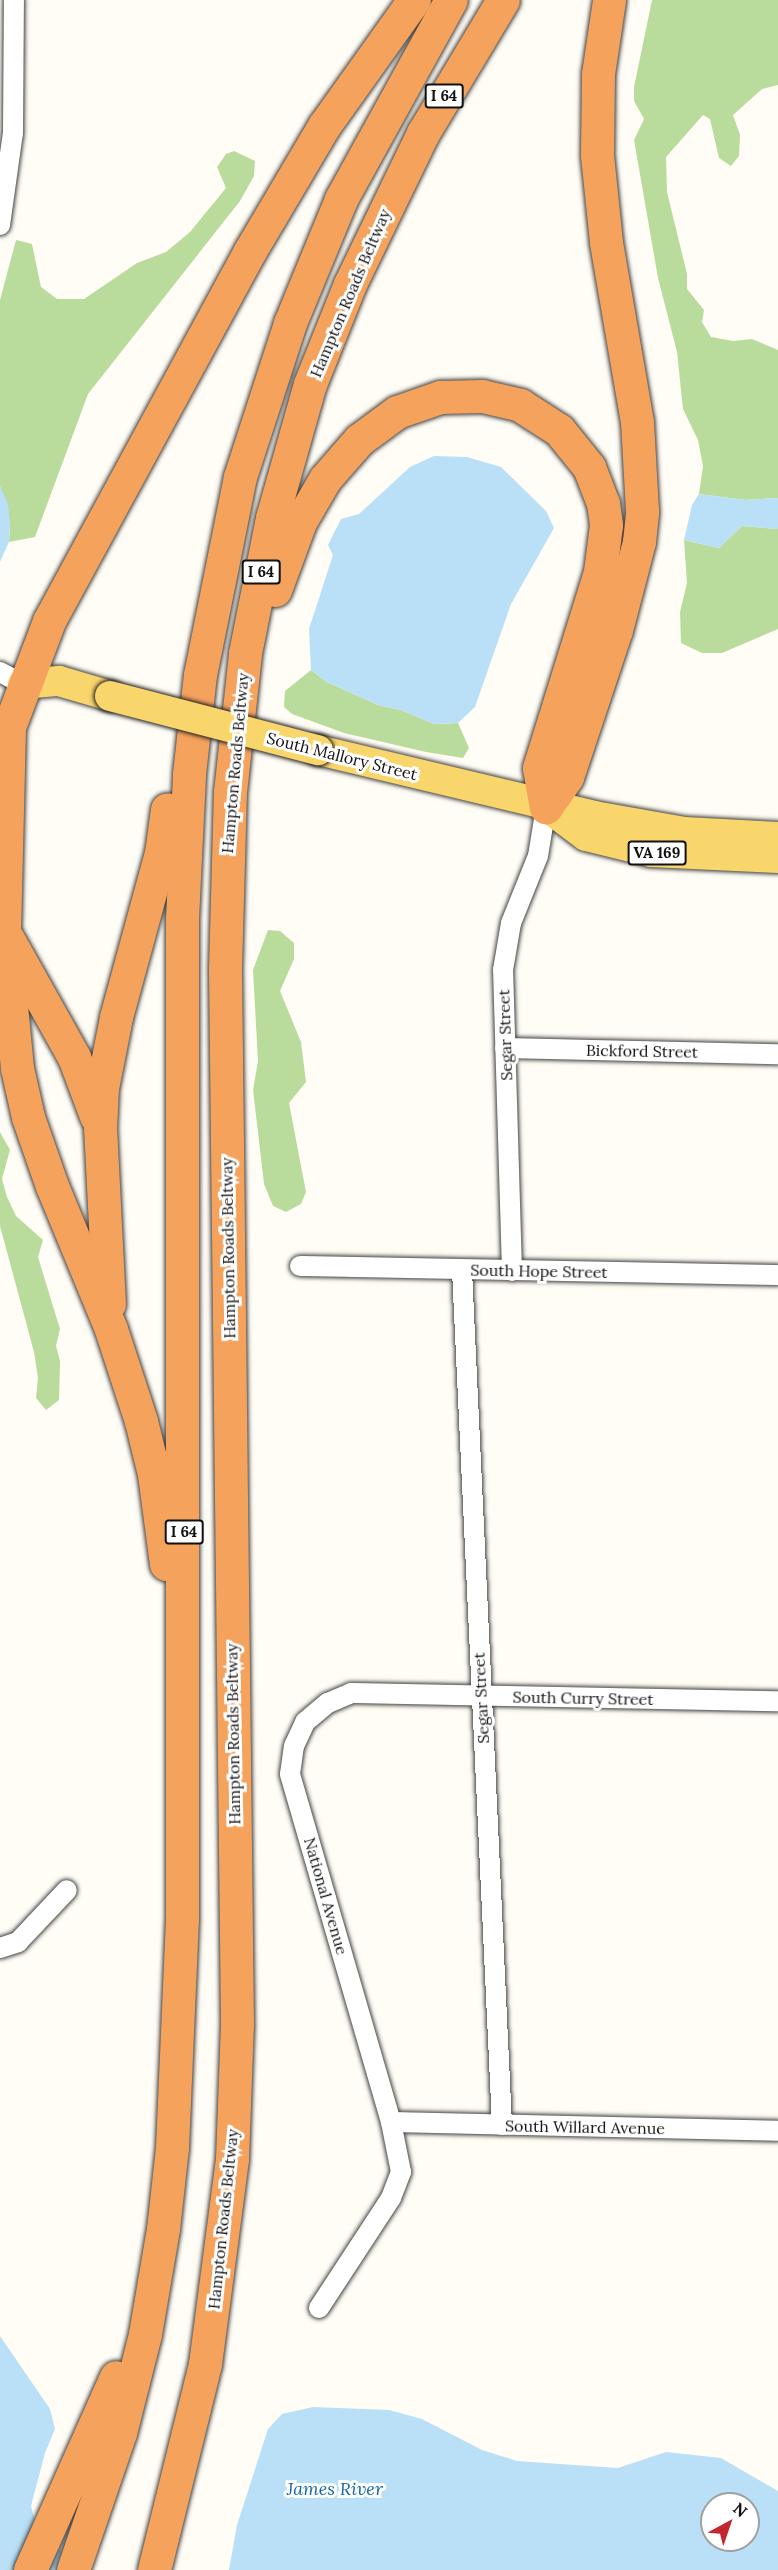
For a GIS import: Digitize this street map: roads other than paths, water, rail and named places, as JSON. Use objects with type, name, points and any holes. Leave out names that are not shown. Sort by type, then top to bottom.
[{"type":"highway","points":[[182,1711],[154,1474],[111,1329],[75,1248],[28,1117],[10,1020],[4,933],[11,678],[49,621],[286,188],[368,61],[414,0]]},
{"type":"highway","name":"I 64","points":[[73,2570],[120,2433],[145,2334],[163,2229],[179,2012],[184,846],[200,675],[240,477],[313,264],[377,128],[451,0]]},
{"type":"highway","name":"Hampton Roads Beltway","points":[[158,2557],[205,2364],[232,2159],[237,2025],[225,969],[230,804],[245,653],[281,484],[310,384],[350,284],[423,133],[503,0]]},
{"type":"highway","points":[[546,807],[567,777],[616,630],[639,542],[642,511],[638,422],[606,242],[597,156],[598,74],[609,0]]},
{"type":"highway","points":[[225,969],[242,873],[246,790],[263,649],[284,562],[311,500],[341,459],[376,425],[420,402],[440,397],[482,396],[520,405],[559,430],[577,449],[598,486],[606,525],[605,549],[539,768],[546,807]]},
{"type":"highway","points":[[111,1329],[100,1129],[106,1056],[161,853],[196,605],[227,534]]},
{"type":"highway","points":[[4,933],[74,1058],[100,1129]]},
{"type":"highway","points":[[30,2570],[117,2376],[163,2229]]},
{"type":"main road","name":"South Mallory Street","points":[[11,678],[59,681],[318,750],[546,807],[686,832],[778,837]]},
{"type":"main road","name":"South Mallory Street","points":[[546,807],[586,836],[651,852],[778,858]]},
{"type":"street","points":[[0,225],[13,133],[14,0]]},
{"type":"street","name":"Segar Street","points":[[512,1270],[505,1048],[506,947],[515,910],[538,856],[546,807]]},
{"type":"street","name":"Bickford Street","points":[[505,1048],[778,1054]]},
{"type":"street","name":"South Hope Street","points":[[300,1266],[778,1275]]},
{"type":"street","name":"Segar Street","points":[[462,1270],[501,2125]]},
{"type":"street","name":"South Curry Street","points":[[351,1693],[778,1701]]},
{"type":"street","name":"National Avenue","points":[[319,2308],[391,2198],[401,2172],[391,2122],[290,1774],[294,1746],[305,1722],[328,1702],[351,1693]]},
{"type":"street","points":[[0,1948],[18,1942],[67,1890]]},
{"type":"street","name":"South Willard Avenue","points":[[391,2122],[778,2131]]},
{"type":"water","points":[[434,456],[467,457],[501,467],[546,511],[554,528],[511,604],[475,707],[458,723],[434,724],[401,710],[378,705],[327,682],[311,670],[309,629],[333,555],[328,545],[341,519],[359,514],[410,467]]},
{"type":"water","points":[[0,486],[8,504],[10,524],[9,542],[0,562]]},
{"type":"water","points":[[699,494],[745,500],[778,498],[778,529],[742,526],[719,548],[684,540],[692,505]]},
{"type":"water","points":[[0,2336],[50,2409],[55,2429],[45,2453],[31,2506],[39,2537],[92,2570],[0,2570]]},
{"type":"water","name":"James River","points":[[313,2407],[389,2410],[422,2419],[482,2450],[517,2461],[618,2468],[666,2452],[721,2458],[778,2491],[778,2570],[229,2570],[237,2525],[268,2429],[282,2414]]}]
